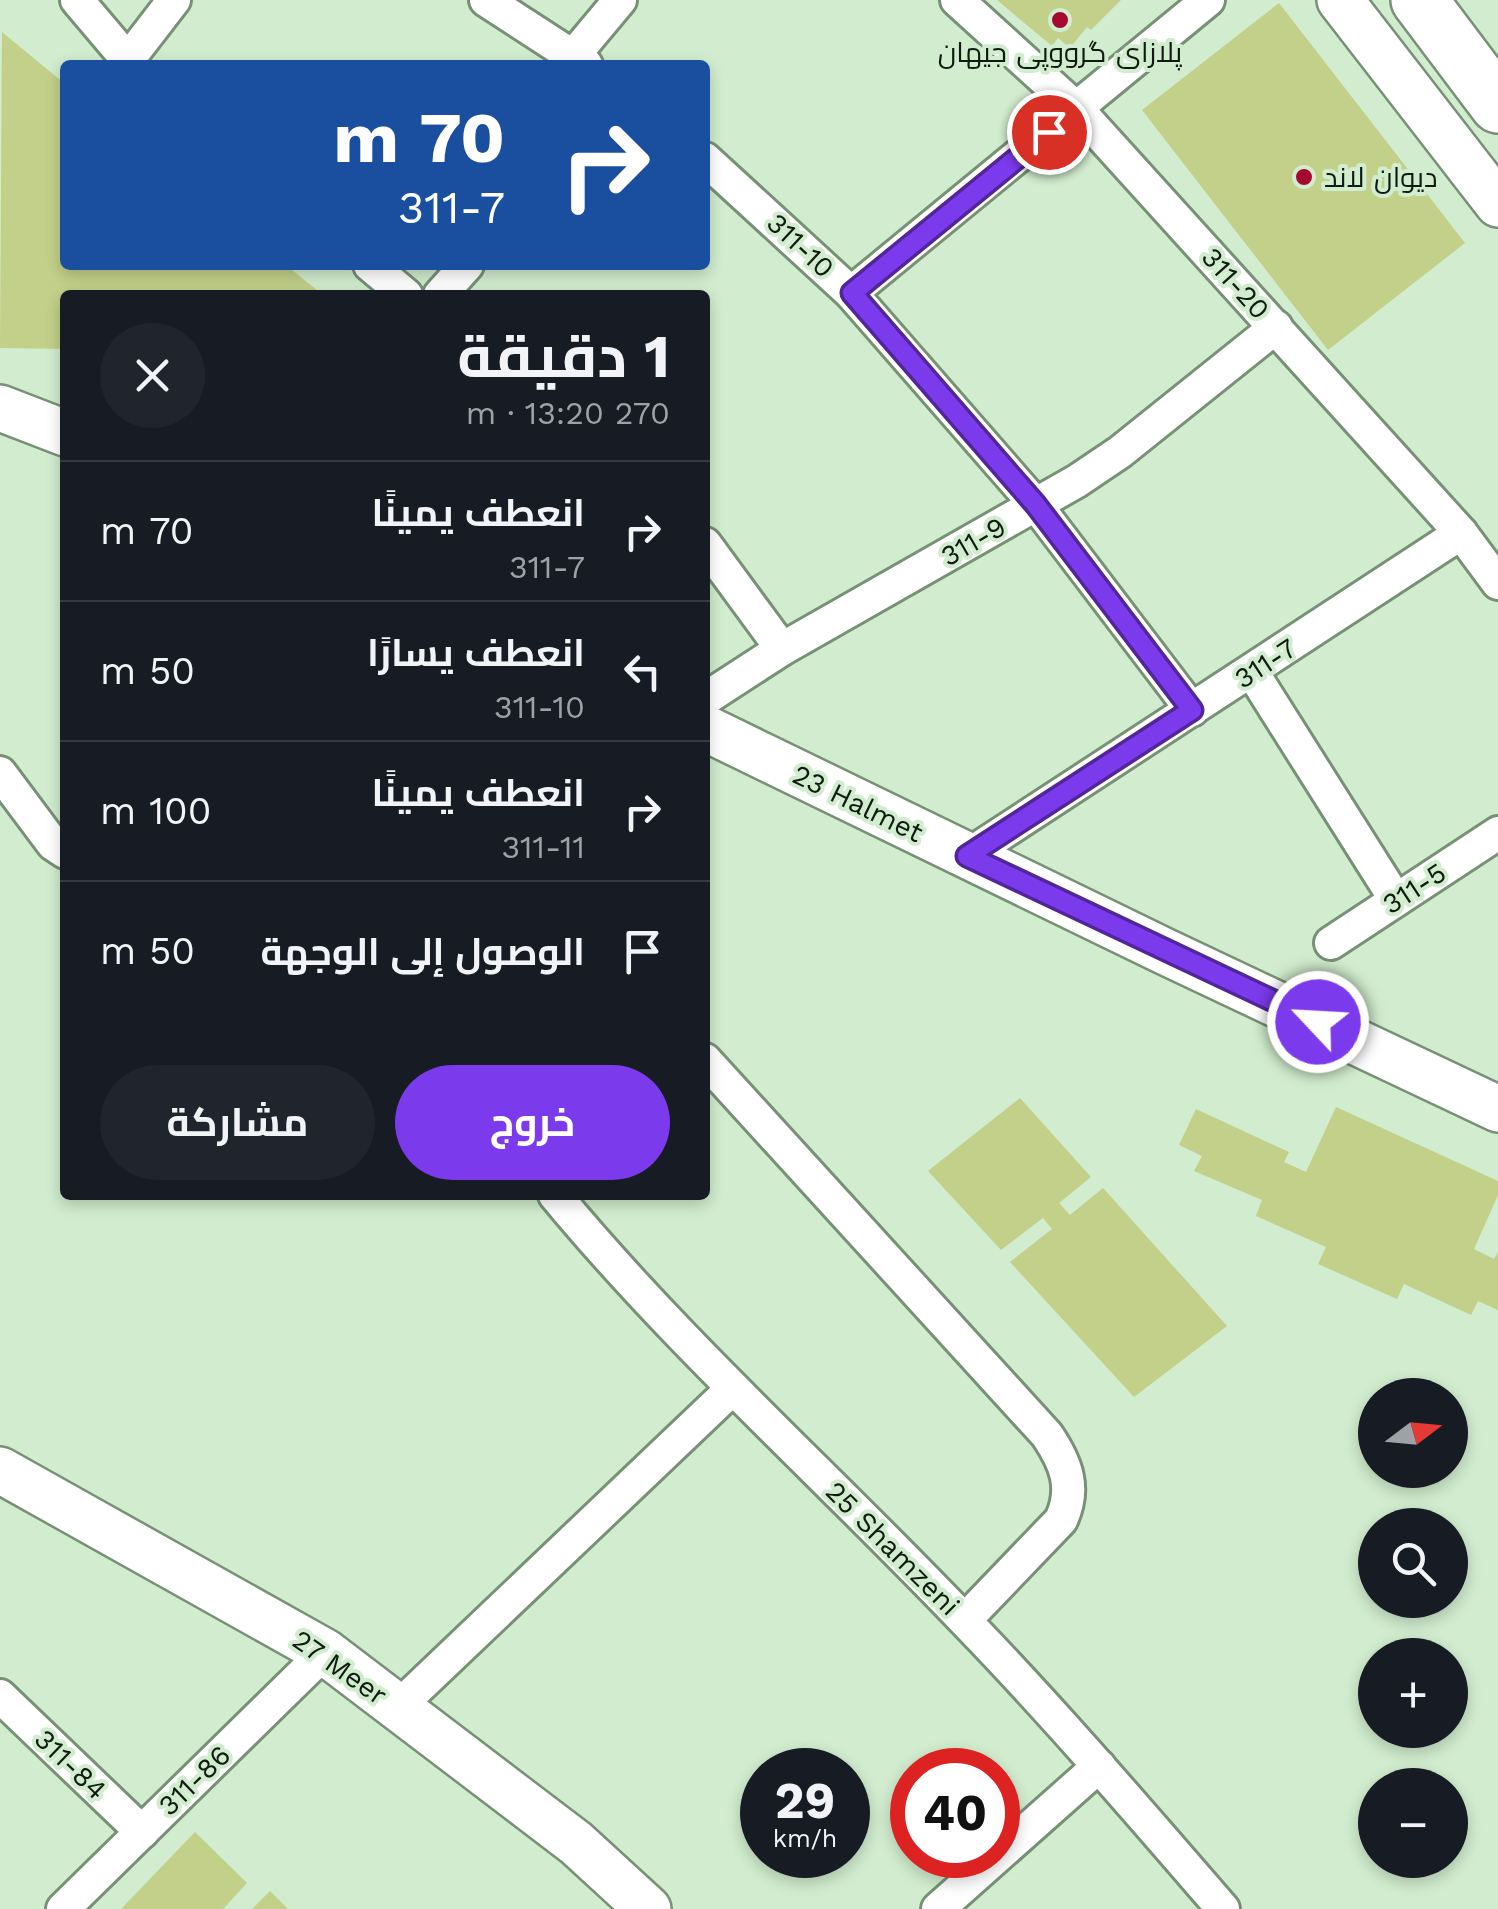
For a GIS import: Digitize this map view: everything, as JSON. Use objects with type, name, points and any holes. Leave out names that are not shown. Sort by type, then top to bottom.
[{"type":"highway","points":[[1419,0],[1498,105]]},
{"type":"street","points":[[77,0],[127,60]]},
{"type":"street","points":[[132,60],[174,0]]},
{"type":"street","points":[[486,0],[580,60],[620,0]]},
{"type":"street","name":"311-20","points":[[957,0],[1078,109],[1461,533],[1498,583]]},
{"type":"street","points":[[852,293],[1208,0]]},
{"type":"street","points":[[1340,0],[1498,204]]},
{"type":"street","name":"311-10","points":[[710,164],[852,293],[1036,505],[1192,710]]},
{"type":"street","points":[[376,270],[400,290]]},
{"type":"street","points":[[444,290],[462,270]]},
{"type":"street","name":"311-9","points":[[710,696],[1120,452],[1276,327]]},
{"type":"street","points":[[0,408],[60,432]]},
{"type":"street","name":"311-7","points":[[967,856],[1461,533]]},
{"type":"street","points":[[710,551],[782,650]]},
{"type":"street","points":[[1252,672],[1396,900]]},
{"type":"street","name":"23 Halmet","points":[[710,730],[1498,1109]]},
{"type":"street","points":[[0,774],[60,849]]},
{"type":"street","name":"311-5","points":[[1331,943],[1498,832]]},
{"type":"street","points":[[710,1065],[1047,1435],[1062,1457],[1070,1483],[1068,1505],[1061,1520],[965,1620]]},
{"type":"street","name":"25 Shamzeni","points":[[560,1200],[732,1389],[965,1620],[1223,1909]]},
{"type":"street","points":[[398,1708],[732,1389]]},
{"type":"street","name":"27 Meer","points":[[0,1470],[325,1652],[576,1843],[648,1909]]},
{"type":"street","name":"311-86","points":[[63,1909],[325,1652]]},
{"type":"street","name":"311-84","points":[[0,1696],[142,1832]]},
{"type":"street","points":[[938,1909],[1099,1766]]},
{"type":"building","name":"پلازای گرووپی جیهان","points":[[997,0],[1121,0],[1091,30],[1087,27],[1070,48],[1058,38],[1052,46]]},
{"type":"building","name":"دیوان لاند","points":[[1279,3],[1465,243],[1328,350],[1142,110]]},
{"type":"building","points":[[2,32],[60,80],[60,270],[292,270],[317,290],[60,290],[60,349],[0,348]]},
{"type":"building","points":[[1020,1098],[1091,1177],[1059,1203],[1070,1215],[1103,1188],[1227,1326],[1134,1397],[1010,1262],[1052,1229],[1043,1218],[1001,1250],[928,1171]]},
{"type":"building","points":[[1336,1107],[1498,1181],[1498,1195],[1474,1249],[1494,1259],[1498,1252],[1498,1310],[1478,1301],[1471,1315],[1404,1284],[1397,1299],[1318,1264],[1326,1247],[1256,1216],[1262,1200],[1194,1171],[1202,1156],[1179,1145],[1196,1109],[1289,1152],[1284,1162],[1306,1172]]},
{"type":"building","points":[[195,1832],[247,1883],[223,1909],[121,1909]]},
{"type":"building","points":[[270,1891],[288,1909],[252,1909]]},
{"type":"place","name":"پلازای گرووپی جیهان","points":[[1060,20]]},
{"type":"place","name":"دیوان لاند","points":[[1304,177]]},
{"type":"route","points":[[1049,132],[852,293],[1036,505],[1192,710],[967,856],[1318,1022]]}]
